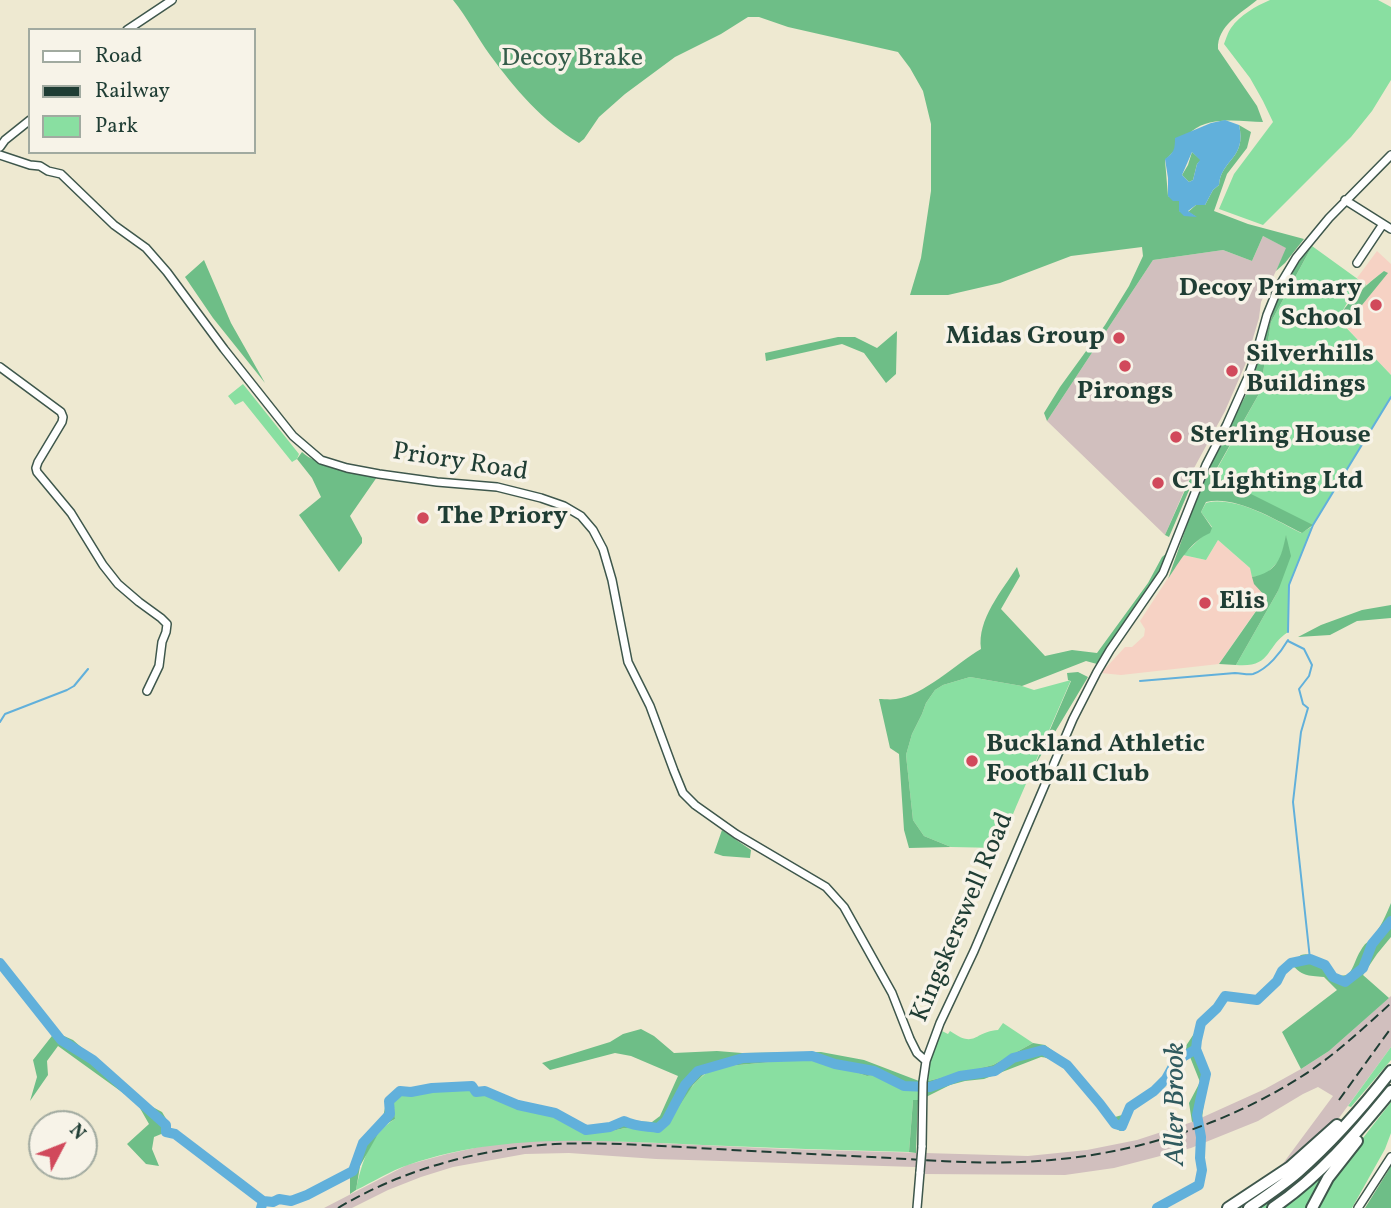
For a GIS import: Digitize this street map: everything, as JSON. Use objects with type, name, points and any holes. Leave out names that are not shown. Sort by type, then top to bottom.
[{"type":"highway","points":[[1249,1208],[1321,1151],[1391,1071]]},
{"type":"highway","points":[[1273,1208],[1292,1195],[1342,1149],[1391,1091]]},
{"type":"highway","points":[[1228,1208],[1290,1167],[1369,1097]]},
{"type":"highway","points":[[1312,1208],[1328,1178],[1391,1097]]},
{"type":"street","points":[[130,28],[172,0]]},
{"type":"street","points":[[0,146],[28,122]]},
{"type":"street","name":"Priory Road","points":[[0,155],[61,174],[114,225],[146,247],[293,436],[321,460],[380,474],[507,490],[564,506],[581,516],[593,530],[603,550],[628,662],[650,706],[683,793],[695,806],[737,834],[826,887],[844,907],[892,993],[917,1053],[926,1061]]},
{"type":"street","name":"Kingskerswell Road","points":[[917,1208],[926,1061],[940,1023],[974,951],[1073,719],[1097,672],[1163,573],[1206,465],[1248,377],[1258,351],[1266,315],[1278,288],[1297,258],[1345,200],[1391,155]]},
{"type":"street","points":[[1345,200],[1391,229]]},
{"type":"street","points":[[1357,263],[1383,224]]},
{"type":"street","points":[[0,367],[61,412],[62,422],[38,462],[37,472],[71,513],[118,584],[167,624],[159,666],[147,691]]},
{"type":"street","points":[[1358,1208],[1391,1157]]},
{"type":"shaded area","points":[[1263,236],[1287,248],[1261,302],[1245,365],[1225,411],[1193,470],[1165,535],[1047,421],[1153,260],[1223,250],[1252,261]]},
{"type":"shaded area","name":"Decoy Primary School","points":[[1377,251],[1391,264],[1391,375],[1345,326],[1387,274],[1384,271],[1366,285],[1357,278]]},
{"type":"shaded area","points":[[1218,540],[1250,568],[1266,596],[1219,664],[1121,675],[1101,673],[1125,647],[1132,647],[1144,636],[1145,629],[1140,621],[1183,555],[1206,560]]},
{"type":"shaded area","points":[[1391,996],[1391,1047],[1273,1208],[1250,1208],[1333,1096],[1318,1087],[1258,1121],[1191,1148],[1114,1168],[1065,1175],[924,1174],[924,1168],[916,1167],[656,1159],[569,1153],[525,1154],[453,1167],[388,1190],[352,1208],[324,1208],[407,1165],[488,1145],[539,1140],[1028,1156],[1087,1150],[1137,1140],[1192,1122],[1265,1089],[1329,1051]]},
{"type":"green space","name":"Decoy Brake","points":[[453,0],[1257,0],[1237,15],[1221,33],[1218,49],[1257,106],[1263,122],[1217,121],[1192,131],[1165,160],[1168,196],[1179,201],[1179,211],[1195,216],[1188,212],[1196,205],[1205,205],[1219,185],[1224,169],[1237,152],[1241,136],[1239,125],[1251,132],[1247,148],[1227,174],[1214,211],[1248,224],[1304,239],[1276,271],[1286,248],[1263,236],[1252,261],[1223,250],[1153,260],[1047,421],[1044,413],[1129,286],[1143,256],[1142,247],[1071,256],[1000,283],[948,295],[910,295],[921,258],[931,191],[931,124],[923,91],[898,52],[788,27],[759,17],[748,17],[675,57],[625,94],[599,117],[579,143],[553,125],[519,92]]},
{"type":"green space","points":[[1270,0],[1378,0],[1391,7],[1391,80],[1372,111],[1351,137],[1263,225],[1219,209],[1234,174],[1273,122],[1250,78],[1224,44],[1239,19]]},
{"type":"green space","points":[[1192,152],[1201,160],[1197,164],[1193,180],[1189,182],[1182,175]]},
{"type":"green space","points":[[1312,246],[1366,285],[1347,303],[1338,319],[1391,375],[1391,397],[1313,526],[1213,476],[1260,392],[1271,322]]},
{"type":"green space","points":[[1312,246],[1271,322],[1260,392],[1213,475],[1313,525],[1302,533],[1242,505],[1206,502],[1201,512],[1212,528],[1210,533],[1191,547],[1168,579],[1206,471],[1248,391],[1280,291]]},
{"type":"green space","points":[[204,260],[231,323],[265,383],[213,318],[185,277]]},
{"type":"green space","points":[[1384,271],[1388,273],[1345,326],[1338,318],[1359,293]]},
{"type":"green space","points":[[897,331],[896,374],[886,383],[864,353],[842,344],[766,361],[765,353],[838,337],[855,337],[877,348]]},
{"type":"green space","points":[[243,384],[299,454],[297,459],[292,462],[243,401],[235,405],[228,396]]},
{"type":"green space","points":[[302,452],[327,465],[377,477],[350,516],[362,543],[339,572],[299,515],[321,497],[312,478],[297,459]]},
{"type":"green space","points":[[1194,470],[1196,474],[1169,537],[1165,535]]},
{"type":"green space","points":[[1230,502],[1255,510],[1301,533],[1312,526],[1289,585],[1288,632],[1262,660],[1248,665],[1236,665],[1278,591],[1287,536],[1280,560],[1265,575],[1252,577],[1250,568],[1218,540],[1206,560],[1183,555],[1212,527],[1201,512],[1206,503]]},
{"type":"green space","points":[[1286,535],[1291,556],[1278,591],[1236,665],[1219,664],[1266,597],[1254,584],[1252,577],[1273,568],[1282,551]]},
{"type":"green space","points":[[1167,553],[1145,597],[1097,664],[1086,661],[1022,686],[970,677],[935,690],[912,734],[906,755],[913,820],[924,836],[951,847],[909,848],[904,830],[899,754],[890,748],[879,699],[896,699],[917,692],[981,649],[987,616],[1017,567],[1020,576],[1001,609],[1045,656],[1072,650],[1097,653]]},
{"type":"green space","points":[[1391,605],[1391,618],[1357,621],[1330,635],[1298,637],[1321,625],[1362,610]]},
{"type":"green space","points":[[1078,672],[1088,677],[1034,767],[1071,681],[1068,680],[1067,673]]},
{"type":"green space","name":"Buckland Athletic Football Club","points":[[970,677],[1034,690],[1071,680],[999,848],[951,847],[924,836],[913,820],[906,755],[912,734],[935,690]]},
{"type":"green space","points":[[722,830],[751,850],[750,858],[714,853]]},
{"type":"green space","points":[[1391,903],[1391,937],[1363,975],[1389,998],[1329,1051],[1301,1069],[1282,1032],[1337,990],[1324,977],[1302,973],[1291,963],[1301,955],[1311,955],[1338,976],[1348,975],[1362,948],[1381,925]]},
{"type":"green space","points":[[1003,1023],[1033,1043],[993,1065],[928,1081],[930,1058],[942,1031],[948,1034],[950,1031],[970,1039],[998,1030]]},
{"type":"green space","points":[[1201,1023],[1200,1048],[1208,1070],[1202,1118],[1192,1122],[1189,1103],[1200,1082],[1190,1057],[1176,1061]]},
{"type":"green space","points":[[641,1029],[674,1053],[821,1052],[864,1060],[919,1081],[918,1091],[907,1089],[879,1074],[867,1076],[814,1058],[717,1067],[706,1072],[693,1085],[667,1124],[660,1128],[625,1128],[607,1132],[593,1129],[610,1127],[624,1121],[652,1122],[660,1116],[678,1076],[631,1056],[615,1053],[550,1070],[542,1063],[610,1042],[623,1034]]},
{"type":"green space","points":[[55,1032],[73,1040],[145,1103],[162,1112],[171,1127],[154,1137],[152,1149],[159,1166],[146,1164],[127,1144],[149,1124],[137,1103],[58,1046],[47,1061],[48,1075],[30,1101],[37,1077],[33,1060]]},
{"type":"green space","points":[[1033,1043],[1045,1045],[1072,1065],[1115,1117],[1122,1115],[1130,1107],[1124,1130],[1120,1131],[1113,1126],[1065,1069],[1041,1057],[984,1079],[950,1085],[926,1097],[925,1087],[928,1081],[993,1065]]},
{"type":"green space","points":[[1391,1047],[1391,1060],[1351,1107],[1348,1106]]},
{"type":"green space","points":[[814,1058],[867,1076],[879,1074],[907,1089],[918,1091],[918,1100],[913,1100],[909,1152],[591,1141],[517,1143],[480,1147],[401,1167],[356,1190],[364,1160],[373,1141],[379,1132],[395,1119],[393,1096],[400,1091],[472,1086],[476,1092],[485,1091],[518,1105],[555,1113],[586,1130],[607,1132],[625,1128],[660,1128],[666,1124],[700,1078],[717,1067]]},
{"type":"green space","points":[[1378,1091],[1383,1095],[1340,1147],[1291,1192],[1267,1208],[1255,1208]]},
{"type":"green space","points":[[393,1096],[395,1119],[383,1126],[378,1134],[360,1166],[356,1190],[350,1194],[350,1173],[360,1147],[383,1117],[387,1099]]},
{"type":"green space","points":[[913,1100],[918,1100],[916,1153],[909,1152]]},
{"type":"green space","points":[[1391,1102],[1391,1133],[1352,1208],[1316,1208],[1331,1179]]},
{"type":"green space","points":[[1343,1151],[1309,1208],[1277,1208]]},
{"type":"green space","points":[[1391,1165],[1391,1208],[1365,1208],[1388,1171]]},
{"type":"water","points":[[1225,120],[1239,125],[1240,145],[1205,205],[1196,205],[1188,211],[1197,217],[1184,216],[1179,211],[1179,201],[1173,201],[1168,196],[1165,159],[1173,150],[1175,138]],"holes":[[[1192,152],[1200,160],[1193,180],[1189,182],[1182,175]]]},
{"type":"waterway","points":[[1288,632],[1289,585],[1313,525],[1391,397]]},
{"type":"waterway","points":[[1140,681],[1235,673],[1253,674],[1269,664],[1288,640]]},
{"type":"waterway","points":[[1288,641],[1304,649],[1312,665],[1309,676],[1299,689],[1303,704],[1308,708],[1301,732],[1293,802],[1310,959]]},
{"type":"waterway","points":[[0,722],[5,714],[74,686],[88,669]]},
{"type":"waterway","name":"Aller Brook","points":[[1157,1208],[1199,1185],[1202,1170],[1197,1115],[1206,1074],[1196,1049],[1201,1023],[1225,996],[1257,1000],[1291,963],[1310,959],[1325,965],[1333,977],[1345,982],[1363,968],[1372,944],[1391,921]]},
{"type":"waterway","points":[[0,963],[61,1040],[93,1060],[166,1125],[166,1132],[175,1134],[263,1201]]},
{"type":"waterway","points":[[261,1208],[263,1201],[291,1201],[353,1171],[363,1143],[390,1114],[389,1101],[400,1091],[472,1086],[476,1092],[485,1091],[518,1105],[555,1113],[586,1130],[610,1127],[624,1121],[658,1128],[666,1121],[685,1085],[698,1071],[743,1058],[812,1056],[835,1064],[874,1071],[904,1086],[930,1087],[960,1076],[995,1071],[1013,1058],[1043,1050],[1067,1065],[1115,1124],[1122,1126],[1130,1107],[1154,1091],[1166,1079],[1176,1061],[1196,1049]]},
{"type":"railway","points":[[338,1208],[389,1182],[442,1163],[498,1151],[555,1144],[635,1145],[976,1162],[1038,1161],[1110,1152],[1180,1134],[1247,1107],[1310,1071],[1391,1003]]},
{"type":"railway","points":[[1339,1100],[1391,1028]]},
{"type":"place","name":"Decoy Primary School","points":[[1376,305]]},
{"type":"place","name":"Midas Group","points":[[1119,338]]},
{"type":"place","name":"Pirongs","points":[[1125,366]]},
{"type":"place","name":"Silverhills Buildings","points":[[1232,371]]},
{"type":"place","name":"Sterling House","points":[[1176,437]]},
{"type":"place","name":"CT Lighting Ltd","points":[[1158,483]]},
{"type":"place","name":"The Priory","points":[[423,518]]},
{"type":"place","name":"Elis","points":[[1205,603]]},
{"type":"place","name":"Buckland Athletic Football Club","points":[[972,761]]}]
